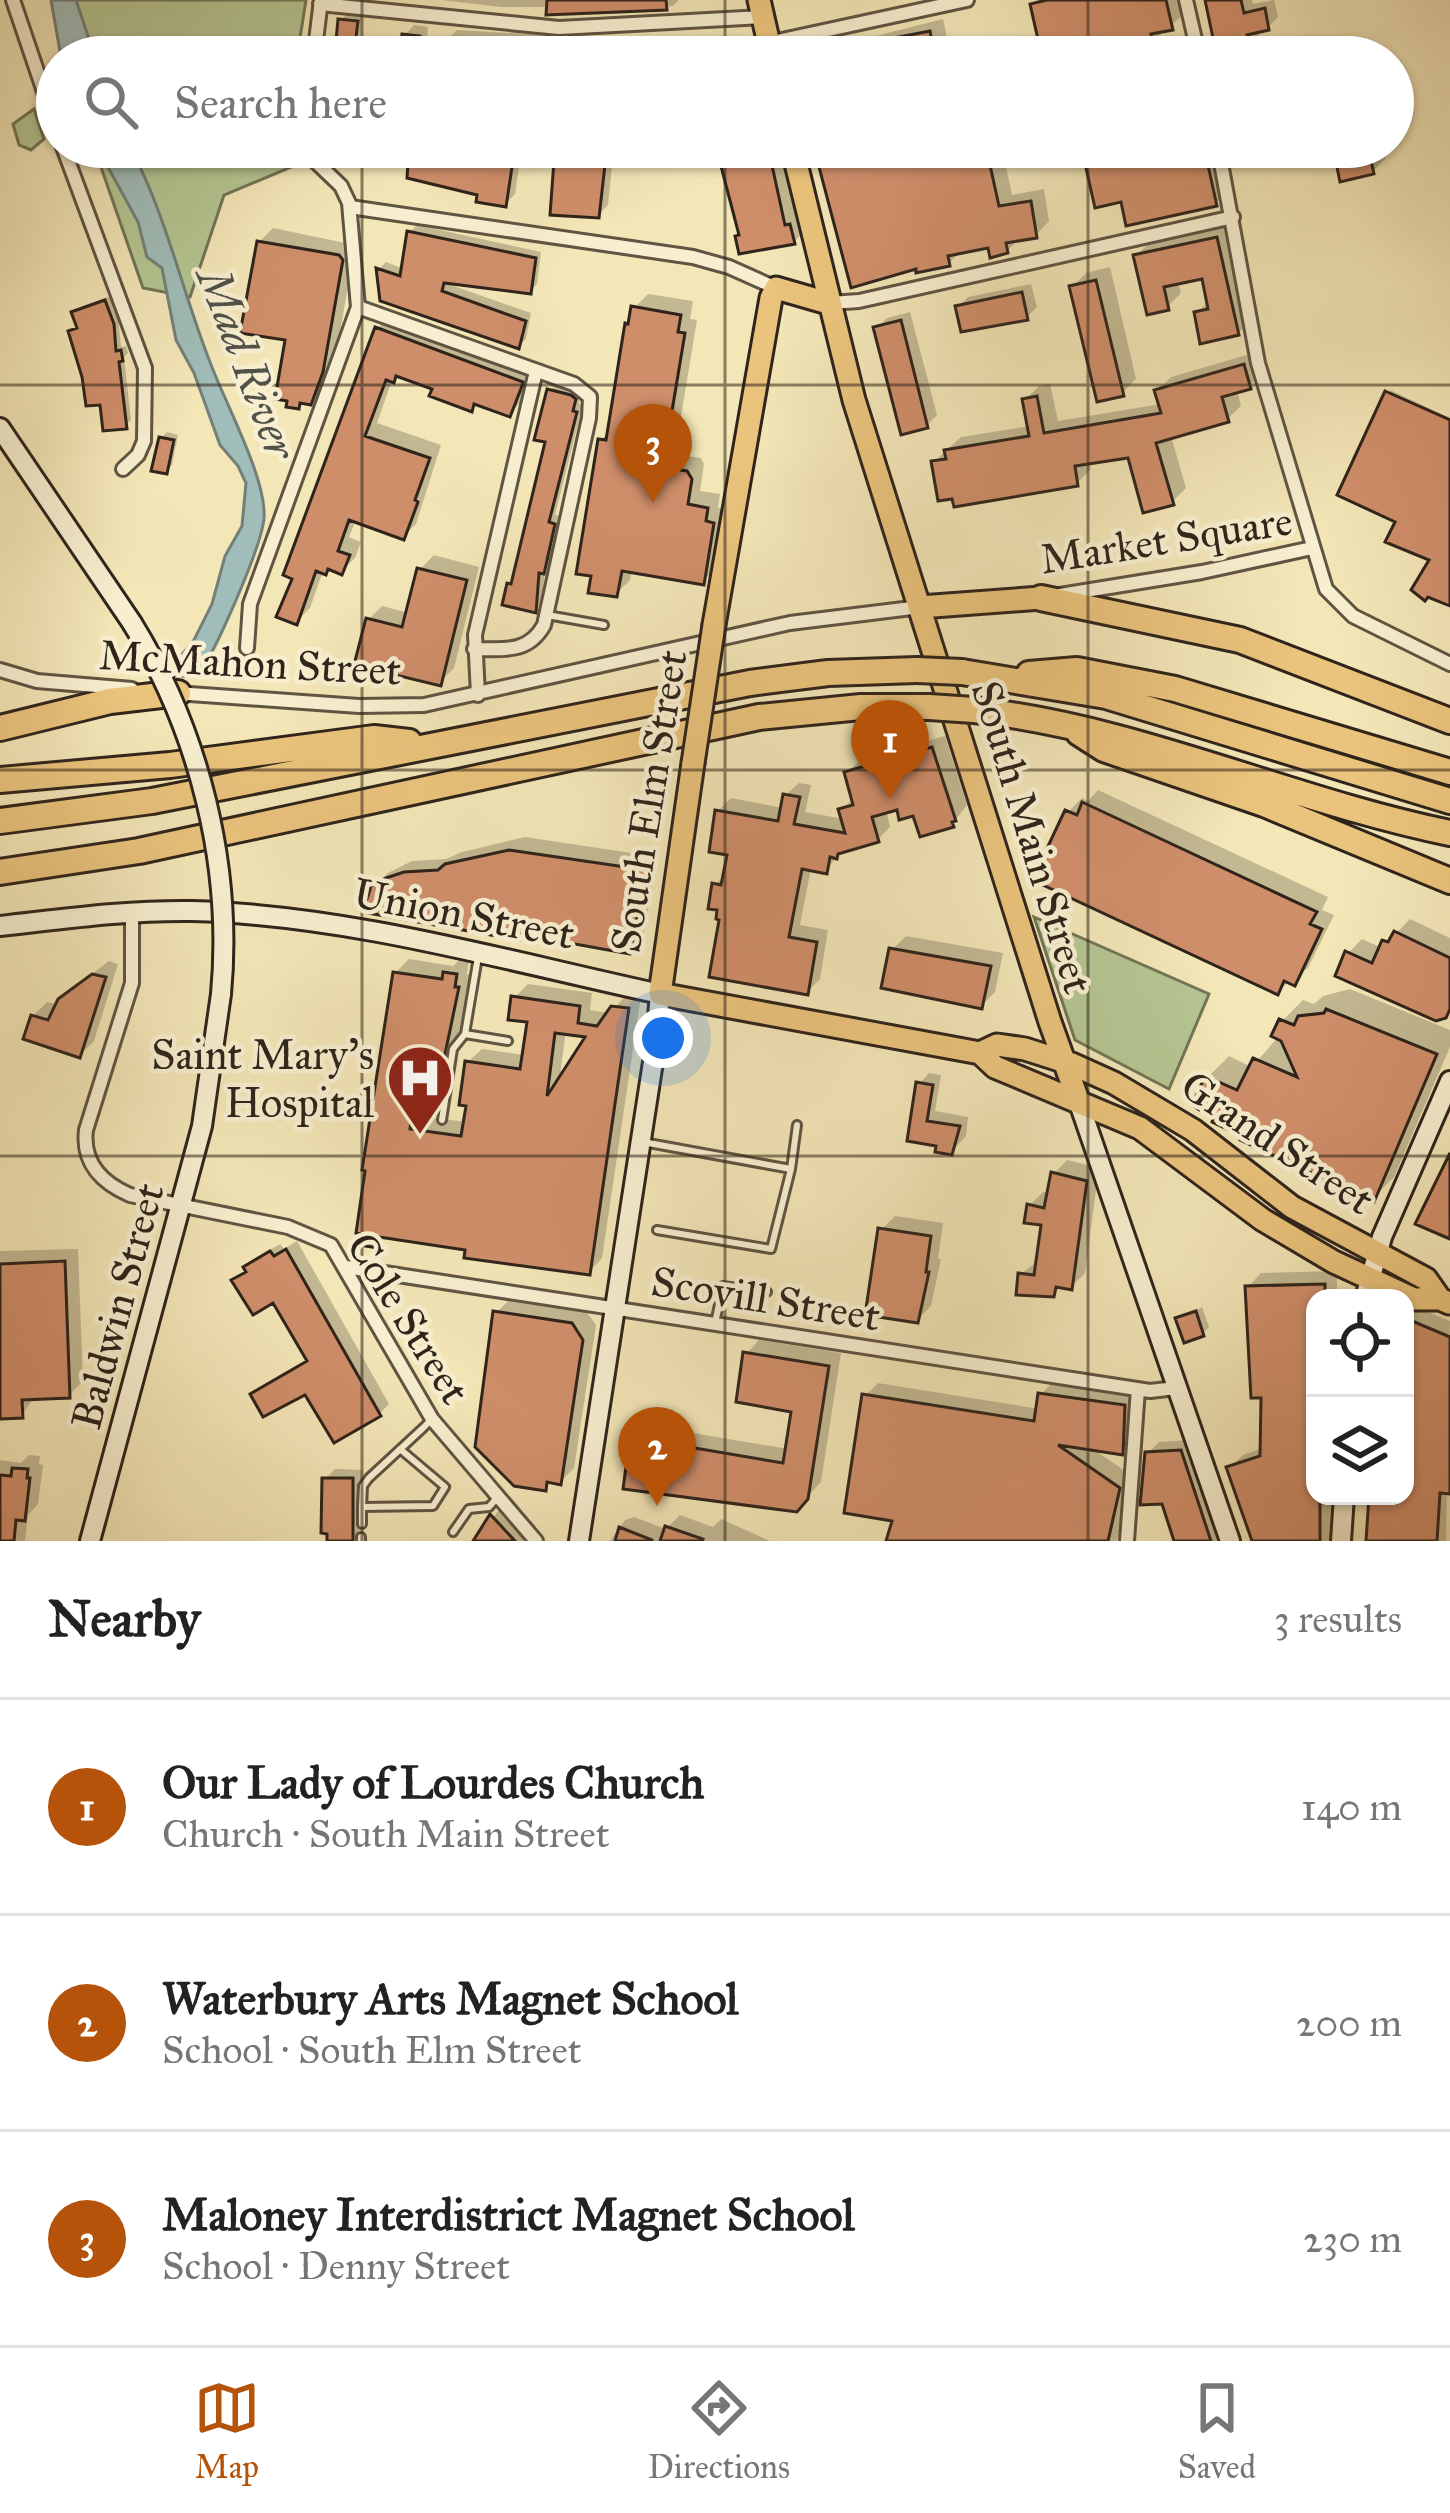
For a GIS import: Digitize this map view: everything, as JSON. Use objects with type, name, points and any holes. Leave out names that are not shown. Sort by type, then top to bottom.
[{"type":"highway","points":[[1041,598],[1240,640],[1450,721]]},
{"type":"highway","points":[[1016,679],[1069,669],[1174,688],[1450,772]]},
{"type":"highway","points":[[0,820],[125,806],[786,677],[864,670],[962,672],[1140,705],[1450,801]]},
{"type":"highway","points":[[0,728],[110,701],[178,693]]},
{"type":"highway","points":[[0,872],[139,851],[746,719],[842,708],[929,707],[1068,723],[1372,815],[1450,833]]},
{"type":"highway","points":[[1068,723],[1104,749],[1264,804],[1450,881]]},
{"type":"highway","points":[[0,780],[170,766],[374,738],[435,745]]},
{"type":"main road","name":"South Main Street","points":[[798,168],[828,303],[920,607],[1064,1061],[1230,1541]]},
{"type":"main road","points":[[776,288],[828,303]]},
{"type":"main road","name":"South Elm Street","points":[[579,1541],[714,625],[776,288]]},
{"type":"main road","name":"Baldwin Street","points":[[0,429],[132,622],[181,720],[208,811],[223,913],[221,994],[208,1095],[90,1541]]},
{"type":"main road","name":"Market Square","points":[[920,607],[1041,598]]},
{"type":"main road","name":"Union Street","points":[[0,926],[132,912],[257,916],[479,954],[660,994],[980,1053],[1002,1045],[1064,1061]]},
{"type":"main road","name":"Union Street","points":[[980,1053],[995,1067],[1078,1100]]},
{"type":"main road","name":"Grand Street","points":[[1064,1061],[1170,1115],[1292,1208],[1426,1279],[1445,1301]]},
{"type":"main road","points":[[1367,1289],[1376,1254],[1450,1081]]},
{"type":"main road","name":"Grand Street","points":[[1078,1100],[1153,1136],[1273,1227],[1367,1289]]},
{"type":"main road","name":"Grand Street","points":[[1414,1299],[1445,1301]]},
{"type":"main road","points":[[1341,1541],[1343,1505]]},
{"type":"street","points":[[13,0],[36,68]]},
{"type":"street","points":[[825,36],[967,0]]},
{"type":"street","points":[[1186,0],[1194,36]]},
{"type":"street","points":[[317,36],[321,2],[559,28],[761,8]]},
{"type":"street","points":[[71,168],[145,368],[144,441],[123,470]]},
{"type":"street","points":[[247,647],[250,604],[358,307],[350,207],[341,186],[322,168]]},
{"type":"street","points":[[1222,168],[1258,363],[1312,548]]},
{"type":"street","points":[[350,207],[693,257],[776,288]]},
{"type":"street","points":[[828,303],[859,301],[1233,217]]},
{"type":"street","points":[[358,307],[583,388],[590,397],[540,634],[524,647],[474,650]]},
{"type":"street","points":[[478,695],[474,650],[536,370]]},
{"type":"street","name":"Market Square","points":[[1041,598],[1167,579],[1312,548],[1326,590],[1336,603],[1450,664]]},
{"type":"street","name":"McMahon Street","points":[[0,670],[54,683],[395,707],[478,695],[790,623],[920,607]]},
{"type":"street","name":"Cole Street","points":[[132,912],[132,983],[89,1118],[85,1146],[92,1165],[110,1185],[138,1198],[313,1234],[331,1245],[432,1420],[536,1541]]},
{"type":"street","name":"Scovill Street","points":[[346,1267],[1138,1389],[1176,1388]]},
{"type":"street","points":[[1127,1541],[1138,1389]]},
{"type":"lane","points":[[547,615],[604,625]]},
{"type":"lane","points":[[442,1120],[452,1048],[465,1034],[479,954]]},
{"type":"lane","points":[[465,1034],[508,1041]]},
{"type":"lane","points":[[657,1230],[771,1249],[797,1125]]},
{"type":"lane","points":[[640,1142],[791,1169]]},
{"type":"lane","points":[[715,1323],[723,1286],[767,1292]]},
{"type":"lane","points":[[362,1524],[362,1486],[432,1420]]},
{"type":"lane","points":[[362,1507],[433,1506],[445,1487],[400,1449]]},
{"type":"lane","points":[[453,1532],[470,1508],[489,1507],[499,1497]]},
{"type":"green space","points":[[56,0],[306,0],[300,36],[60,36]]},
{"type":"green space","points":[[34,109],[36,146],[31,150],[19,145],[13,124]]},
{"type":"green space","points":[[101,168],[289,168],[224,195],[190,297],[143,288]]},
{"type":"green space","points":[[1034,917],[1209,994],[1169,1089],[1075,1040]]},
{"type":"water","points":[[51,0],[76,0],[88,36],[57,36]]},
{"type":"water","points":[[108,168],[140,168],[143,173],[263,502],[261,532],[246,575],[196,677],[165,675],[194,640],[212,604],[225,556],[242,526],[246,483],[220,445],[194,373],[176,340],[162,268],[147,257],[138,222]]},
{"type":"building","points":[[547,0],[666,0],[667,10],[546,15]]},
{"type":"building","points":[[1166,0],[1173,30],[1152,36],[1037,36],[1030,4]]},
{"type":"building","points":[[1205,0],[1241,0],[1244,13],[1265,8],[1269,30],[1247,36],[1213,36]]},
{"type":"building","points":[[338,19],[358,21],[356,36],[336,36]]},
{"type":"building","points":[[408,168],[512,168],[506,207],[476,202],[477,195],[407,178]]},
{"type":"building","points":[[553,168],[605,168],[599,218],[550,215]]},
{"type":"building","points":[[721,168],[773,168],[785,225],[790,224],[795,244],[739,254],[735,236],[739,235]]},
{"type":"building","points":[[819,168],[991,168],[999,206],[1031,201],[1037,238],[1006,243],[1008,253],[990,258],[988,248],[948,256],[950,266],[916,273],[916,269],[851,288]]},
{"type":"building","points":[[1086,168],[1209,168],[1217,206],[1126,226],[1121,202],[1095,208]]},
{"type":"building","points":[[1337,168],[1373,168],[1374,174],[1340,182]]},
{"type":"building","points":[[407,231],[536,258],[531,294],[444,283],[442,291],[526,321],[519,349],[380,301],[376,268],[400,276]]},
{"type":"building","points":[[1217,237],[1239,335],[1200,344],[1194,312],[1208,309],[1202,279],[1164,287],[1169,310],[1147,315],[1133,255]]},
{"type":"building","points":[[257,241],[339,255],[343,260],[323,372],[311,405],[300,403],[299,409],[275,399],[285,340],[240,333]]},
{"type":"building","points":[[1096,280],[1124,396],[1097,402],[1069,286]]},
{"type":"building","points":[[1022,292],[1028,320],[961,332],[955,306]]},
{"type":"building","points":[[105,300],[114,324],[116,351],[121,350],[123,361],[119,362],[127,429],[103,431],[100,405],[86,406],[68,331],[77,328],[71,312]]},
{"type":"building","points":[[631,306],[681,315],[678,332],[685,333],[666,468],[687,471],[692,479],[688,504],[708,508],[706,521],[714,523],[704,585],[622,571],[617,597],[588,593],[591,576],[576,574],[598,439],[606,440]]},
{"type":"building","points":[[901,320],[928,428],[901,435],[873,327]]},
{"type":"building","points":[[375,327],[523,382],[522,386],[510,417],[474,404],[472,412],[429,396],[432,389],[396,376],[394,383],[386,380],[365,436],[430,458],[418,502],[404,540],[349,520],[338,551],[350,555],[342,575],[328,569],[326,575],[316,571],[297,625],[276,617],[292,579],[283,575]]},
{"type":"building","points":[[1244,364],[1251,389],[1222,397],[1229,422],[1156,443],[1174,505],[1143,513],[1128,458],[1075,466],[1078,486],[954,507],[952,499],[938,501],[931,461],[946,459],[944,450],[1029,436],[1022,399],[1037,396],[1044,433],[1161,413],[1154,390]]},
{"type":"building","points":[[547,389],[571,395],[577,412],[549,522],[555,524],[544,574],[539,573],[536,613],[502,605],[545,442],[534,440]]},
{"type":"building","points":[[1385,391],[1450,420],[1450,606],[1428,597],[1425,601],[1411,590],[1429,560],[1385,542],[1395,522],[1337,495]]},
{"type":"building","points":[[159,437],[174,440],[167,474],[151,471]]},
{"type":"building","points":[[417,568],[467,580],[441,686],[354,665],[366,618],[402,627]]},
{"type":"building","points":[[932,747],[954,827],[920,837],[913,816],[899,820],[897,810],[872,817],[879,842],[838,854],[837,859],[830,857],[827,874],[802,869],[789,937],[817,942],[808,995],[709,977],[719,920],[717,910],[708,909],[712,883],[721,885],[727,855],[709,852],[715,810],[778,821],[783,794],[800,797],[794,824],[845,833],[838,809],[853,805],[844,772]]},
{"type":"building","points":[[1082,802],[1317,912],[1310,924],[1322,929],[1295,986],[1284,981],[1278,995],[1043,885],[1049,873],[1042,859],[1065,810],[1077,815]]},
{"type":"building","name":"Saint Mary's Hospital","points":[[509,850],[646,870],[630,954],[368,913],[365,905],[371,886],[386,878],[438,870],[445,864]]},
{"type":"building","points":[[1394,931],[1450,958],[1446,1018],[1436,1021],[1335,976],[1345,951],[1372,963],[1382,940],[1388,942]]},
{"type":"building","points":[[889,948],[991,966],[982,1009],[881,988]]},
{"type":"building","points":[[393,972],[442,979],[443,972],[457,974],[455,987],[459,987],[444,1059],[429,1057],[423,1099],[414,1097],[410,1129],[461,1136],[466,1106],[459,1105],[465,1061],[520,1069],[527,1022],[508,1020],[511,996],[580,1006],[578,1023],[597,1026],[611,1006],[629,1008],[590,1275],[464,1258],[465,1250],[379,1237],[378,1248],[359,1245],[362,1170]],"holes":[[[555,1033],[585,1037],[547,1096]]]},
{"type":"building","points":[[92,974],[106,977],[80,1058],[23,1039],[31,1015],[48,1020],[58,999]]},
{"type":"building","points":[[1326,1009],[1437,1054],[1374,1202],[1240,1140],[1241,1136],[1212,1122],[1192,1105],[1205,1076],[1237,1090],[1253,1058],[1297,1077],[1281,1041],[1271,1036],[1279,1019],[1294,1025],[1298,1016]]},
{"type":"building","points":[[916,1082],[933,1085],[927,1121],[960,1126],[952,1155],[935,1152],[936,1146],[907,1141]]},
{"type":"building","points":[[1450,1153],[1450,1239],[1415,1224]]},
{"type":"building","points":[[1051,1172],[1087,1181],[1072,1290],[1056,1287],[1054,1297],[1016,1295],[1018,1273],[1034,1275],[1041,1225],[1024,1223],[1027,1204],[1044,1208]]},
{"type":"building","points":[[878,1228],[931,1236],[918,1323],[865,1315]]},
{"type":"building","points":[[286,1249],[381,1416],[334,1443],[305,1395],[263,1417],[250,1394],[307,1361],[273,1303],[253,1315],[231,1280],[270,1251],[274,1256]]},
{"type":"building","points":[[65,1261],[70,1398],[22,1400],[23,1418],[0,1419],[0,1264]]},
{"type":"building","points":[[1325,1284],[1325,1289],[1306,1289],[1306,1505],[1320,1505],[1320,1541],[1252,1541],[1226,1467],[1260,1456],[1261,1398],[1251,1398],[1245,1286]]},
{"type":"building","points":[[493,1311],[572,1323],[583,1340],[561,1485],[547,1482],[546,1491],[514,1486],[475,1447]]},
{"type":"building","points":[[1196,1311],[1204,1336],[1184,1343],[1175,1318]]},
{"type":"building","points":[[1414,1322],[1450,1337],[1450,1494],[1440,1493],[1437,1541],[1366,1541],[1368,1505],[1414,1505]]},
{"type":"building","points":[[743,1352],[829,1366],[808,1499],[797,1512],[623,1489],[630,1437],[783,1463],[791,1412],[736,1402]]},
{"type":"building","points":[[1038,1393],[1125,1405],[1123,1455],[1058,1445],[1120,1488],[1108,1541],[886,1541],[892,1521],[844,1513],[862,1394],[1034,1421]]},
{"type":"building","points":[[1181,1450],[1211,1541],[1174,1541],[1162,1504],[1140,1505],[1145,1452]]},
{"type":"building","points":[[12,1468],[28,1469],[25,1521],[16,1520],[14,1541],[0,1541],[0,1475],[11,1476]]},
{"type":"building","points":[[322,1478],[353,1478],[353,1541],[327,1541],[327,1534],[321,1533]]},
{"type":"building","points":[[490,1514],[515,1541],[473,1541]]},
{"type":"building","points":[[665,1526],[703,1539],[660,1541]]},
{"type":"building","points":[[619,1527],[652,1540],[652,1541],[615,1541]]},
{"type":"place","name":"Maloney Interdistrict Magnet School","points":[[653,503]]},
{"type":"place","name":"Our Lady of Lourdes Church","points":[[890,799]]},
{"type":"place","name":"Saint Mary's Hospital","points":[[420,1137]]},
{"type":"place","name":"Waterbury Arts Magnet School","points":[[657,1506]]},
{"type":"water label","name":"Mad River","points":[[248,363]]}]
